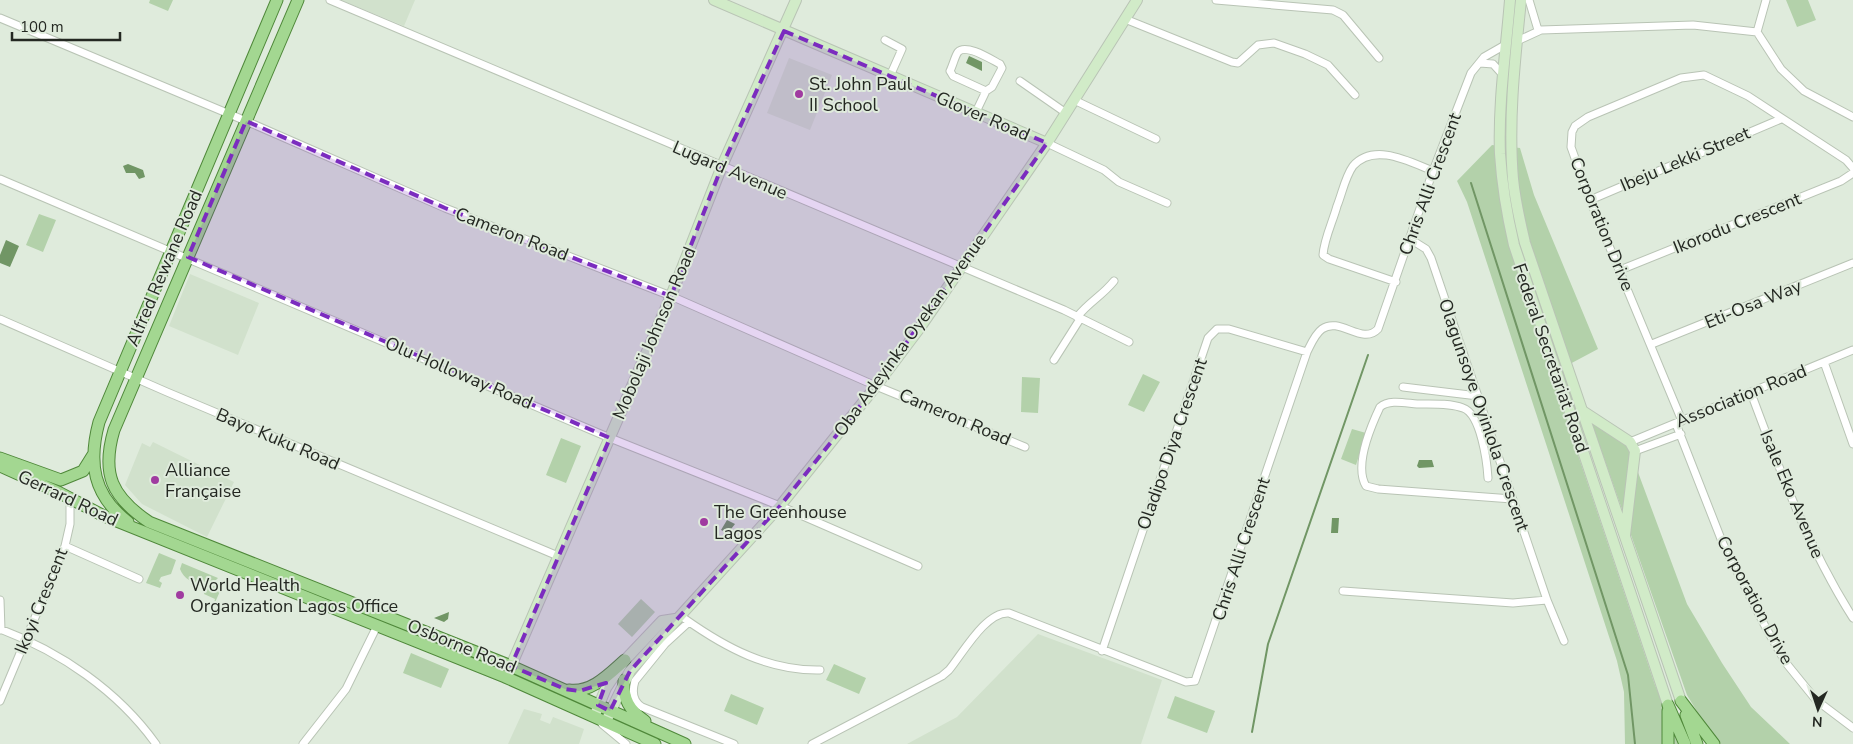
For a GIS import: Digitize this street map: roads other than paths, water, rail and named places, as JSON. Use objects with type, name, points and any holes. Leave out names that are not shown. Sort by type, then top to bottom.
[{"type":"main road","name":"Alfred Rewane Road","points":[[137,530],[118,515],[96,481],[93,455],[99,422],[277,0]]},
{"type":"main road","name":"Alfred Rewane Road","points":[[111,481],[108,459],[110,445],[136,378],[298,0]]},
{"type":"main road","name":"Glover Road","points":[[714,0],[1046,143]]},
{"type":"main road","name":"Mobolaji Johnson Road","points":[[511,666],[671,296],[722,166],[796,0]]},
{"type":"main road","name":"Oba Adeyinka Oyekan Avenue","points":[[606,722],[624,680],[672,626],[677,617],[780,506],[919,329],[1046,143],[1136,0]]},
{"type":"main road","name":"Federal Secretariat Road","points":[[1510,0],[1503,75],[1500,152],[1506,211],[1514,245],[1668,705]]},
{"type":"main road","name":"Federal Secretariat Road","points":[[1521,0],[1517,41],[1512,152],[1518,212],[1527,255],[1681,701]]},
{"type":"main road","points":[[1581,410],[1632,447],[1624,538]]},
{"type":"main road","name":"Gerrard Road","points":[[0,458],[61,480],[83,471],[93,455]]},
{"type":"main road","name":"Gerrard Road","points":[[0,466],[137,530]]},
{"type":"main road","name":"Osborne Road","points":[[111,481],[118,496],[126,505],[149,522],[511,666],[566,689],[610,711],[685,744]]},
{"type":"main road","name":"Osborne Road","points":[[137,530],[505,677],[655,744]]},
{"type":"main road","points":[[566,689],[579,691],[591,686],[625,660],[662,621],[677,617]]},
{"type":"main road","points":[[594,717],[606,688],[625,660]]},
{"type":"main road","points":[[624,680],[624,692],[627,703],[634,713],[660,732]]},
{"type":"main road","points":[[1681,701],[1685,744]]},
{"type":"main road","points":[[1668,705],[1697,744]]},
{"type":"main road","points":[[1668,744],[1682,725]]},
{"type":"main road","points":[[1682,725],[1714,744]]},
{"type":"street","name":"Lugard Avenue","points":[[330,0],[960,267],[1079,318],[1129,342]]},
{"type":"street","points":[[1216,0],[1333,10],[1344,15],[1379,58]]},
{"type":"street","points":[[1529,0],[1538,30]]},
{"type":"street","points":[[1766,0],[1757,32],[1781,68],[1804,91],[1853,117]]},
{"type":"street","name":"Cameron Road","points":[[0,18],[246,121],[445,208],[671,296],[876,386],[1025,447]]},
{"type":"street","points":[[1125,20],[1238,63],[1258,45],[1274,43],[1305,54],[1328,65],[1355,95]]},
{"type":"street","points":[[1517,41],[1538,30],[1693,25],[1757,32]]},
{"type":"street","points":[[885,40],[902,48],[890,76]]},
{"type":"street","name":"Chris Alli Crescent","points":[[812,744],[942,676],[949,670],[989,620],[1001,612],[1009,613],[1102,651],[1186,682],[1195,681],[1307,352],[1317,334],[1327,326],[1335,326],[1368,335],[1374,334],[1378,329],[1396,282],[1433,171],[1471,73],[1487,54],[1505,45]]},
{"type":"street","points":[[976,112],[986,91],[996,81],[1002,68],[1000,64],[969,49],[962,49],[958,52],[950,71],[953,76],[986,91]]},
{"type":"street","points":[[1480,62],[1493,64],[1503,75]]},
{"type":"street","name":"Corporation Drive","points":[[1780,119],[1748,96],[1704,75],[1694,75],[1680,78],[1588,117],[1576,126],[1571,138],[1571,147],[1590,200],[1652,344],[1679,422],[1681,434],[1723,544],[1786,662],[1816,700],[1853,728]]},
{"type":"street","points":[[1020,82],[1066,112]]},
{"type":"street","points":[[1074,100],[1156,139]]},
{"type":"street","points":[[1780,119],[1846,160],[1853,168]]},
{"type":"street","name":"Ibeju Lekki Street","points":[[1590,200],[1780,119]]},
{"type":"street","name":"Glover Road","points":[[1046,143],[1104,170],[1119,182],[1167,203]]},
{"type":"street","points":[[1396,282],[1329,259],[1323,255],[1344,186],[1352,168],[1359,161],[1375,156],[1395,156],[1433,171]]},
{"type":"street","name":"Ikorodu Crescent","points":[[1620,270],[1841,181],[1853,173]]},
{"type":"street","name":"Olu Holloway Road","points":[[0,179],[188,257],[610,438],[780,506],[918,566]]},
{"type":"street","name":"Olagunsoye Oyinlola Crescent","points":[[1410,239],[1426,249],[1431,258],[1547,600],[1564,641]]},
{"type":"street","name":"Eti-Osa Way","points":[[1652,344],[1853,263]]},
{"type":"street","points":[[1054,360],[1089,302],[1102,296],[1114,281]]},
{"type":"street","name":"Bayo Kuku Road","points":[[0,319],[558,556]]},
{"type":"street","name":"Oladipo Diya Crescent","points":[[1102,651],[1208,338],[1217,329],[1229,329],[1307,352]]},
{"type":"street","name":"Association Road","points":[[1632,447],[1679,422],[1853,350]]},
{"type":"street","points":[[1824,362],[1853,444]]},
{"type":"street","points":[[1403,387],[1478,396]]},
{"type":"street","name":"Isale Eko Avenue","points":[[1751,392],[1781,474],[1811,545],[1853,618]]},
{"type":"street","points":[[1488,478],[1484,450],[1473,415],[1468,410],[1453,405],[1390,402],[1380,407],[1364,455],[1364,483],[1366,486],[1378,489],[1512,499]]},
{"type":"street","name":"Association Road","points":[[1632,447],[1681,434]]},
{"type":"street","name":"Ikoyi Crescent","points":[[0,701],[65,546],[70,524],[70,498]]},
{"type":"street","points":[[65,546],[139,578]]},
{"type":"street","points":[[1344,591],[1514,603],[1547,600]]},
{"type":"street","points":[[0,600],[1,629],[50,652],[93,680],[126,708],[156,744]]},
{"type":"street","points":[[677,617],[689,622],[720,644],[758,660],[789,668],[820,670]]},
{"type":"street","points":[[689,622],[665,644],[635,681],[633,688],[635,701],[642,707],[734,744]]},
{"type":"street","points":[[303,744],[346,689],[377,626]]},
{"type":"street","points":[[594,717],[626,744]]},
{"type":"waterway","points":[[1471,183],[1628,675],[1635,744]]},
{"type":"waterway","points":[[1252,732],[1268,644],[1368,355]]},
{"type":"place","name":"St. John Paul II School","points":[[799,94]]},
{"type":"place","name":"Alliance Française","points":[[155,480]]},
{"type":"place","name":"The Greenhouse Lagos","points":[[704,522]]},
{"type":"place","name":"World Health Organization Lagos Office","points":[[180,595]]}]
